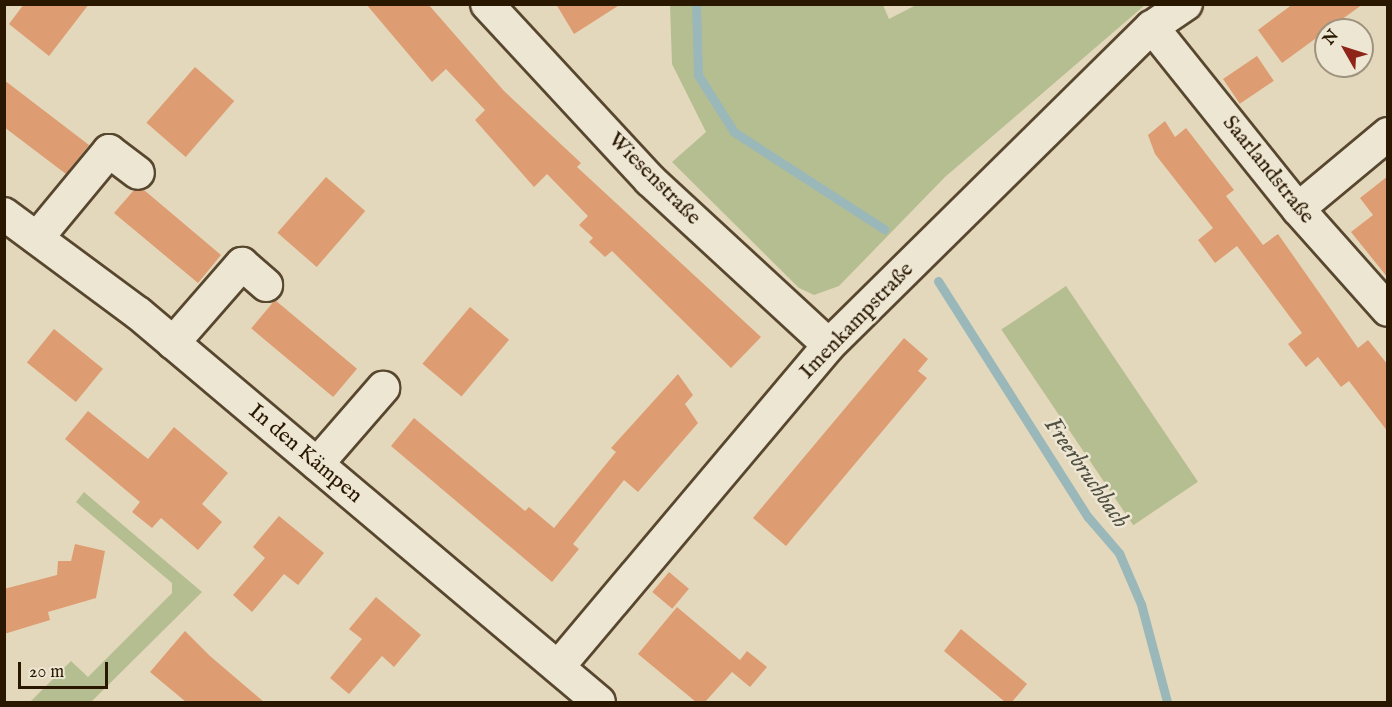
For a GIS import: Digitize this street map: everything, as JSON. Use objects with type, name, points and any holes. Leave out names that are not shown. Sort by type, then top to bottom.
[{"type":"street","name":"Wiesenstraße","points":[[488,4],[650,180],[829,345]]},
{"type":"street","name":"Imenkampstraße","points":[[558,667],[829,345],[1152,27],[1186,4]]},
{"type":"street","name":"Saarlandstraße","points":[[1152,27],[1298,209],[1388,310]]},
{"type":"street","points":[[1298,209],[1388,134]]},
{"type":"street","points":[[37,238],[109,151],[138,172]]},
{"type":"street","name":"In den Kämpen","points":[[4,214],[173,343],[599,702]]},
{"type":"street","points":[[173,343],[242,264],[266,285]]},
{"type":"street","points":[[317,464],[383,388]]},
{"type":"green space","points":[[670,5],[883,5],[889,19],[916,5],[1145,5],[945,177],[839,286],[814,295],[799,288],[672,162],[706,132],[672,64]]},
{"type":"green space","points":[[1066,286],[1198,482],[1133,525],[1001,330]]},
{"type":"green space","points":[[84,492],[202,592],[91,702],[30,702],[71,661],[88,677],[172,593],[172,583],[76,502]]},
{"type":"building","points":[[24,4],[89,4],[49,56],[9,24]]},
{"type":"building","points":[[366,4],[428,4],[504,91],[581,163],[577,167],[761,337],[731,368],[612,251],[605,257],[589,242],[593,238],[579,225],[588,216],[547,174],[534,187],[475,120],[485,110],[446,69],[432,82]]},
{"type":"building","points":[[556,4],[621,4],[574,34]]},
{"type":"building","points":[[1293,4],[1363,4],[1344,18],[1314,18],[1314,40],[1282,63],[1258,30]]},
{"type":"building","points":[[1257,56],[1274,81],[1240,104],[1223,79]]},
{"type":"building","points":[[195,67],[234,101],[186,157],[146,123]]},
{"type":"building","points":[[4,80],[89,145],[66,174],[4,127]]},
{"type":"building","points":[[1165,121],[1175,137],[1186,128],[1234,190],[1226,196],[1263,245],[1278,234],[1358,348],[1368,340],[1388,365],[1388,432],[1349,381],[1341,387],[1318,357],[1306,367],[1288,344],[1302,333],[1237,246],[1215,263],[1198,240],[1213,228],[1155,154],[1148,135]]},
{"type":"building","points":[[1388,176],[1388,278],[1351,232],[1373,215],[1360,198]]},
{"type":"building","points":[[326,177],[365,211],[317,267],[277,233]]},
{"type":"building","points":[[134,190],[144,190],[221,255],[198,283],[114,213]]},
{"type":"building","points":[[275,300],[357,369],[333,397],[251,328]]},
{"type":"building","points":[[470,307],[509,340],[462,396],[422,364]]},
{"type":"building","points":[[54,329],[103,369],[76,402],[27,362]]},
{"type":"building","points":[[904,338],[928,359],[918,371],[927,378],[786,546],[753,518]]},
{"type":"building","points":[[678,374],[693,395],[685,404],[698,423],[638,492],[624,480],[573,544],[579,549],[552,582],[391,446],[414,418],[525,511],[529,507],[554,528],[616,452],[611,448]]},
{"type":"building","points":[[88,411],[148,459],[174,427],[228,473],[202,504],[222,522],[198,550],[161,518],[152,528],[132,512],[140,502],[65,439]]},
{"type":"building","points":[[279,516],[324,553],[298,585],[284,574],[252,612],[233,595],[265,558],[253,547]]},
{"type":"building","points":[[75,544],[105,551],[96,598],[48,612],[50,620],[4,634],[4,589],[57,575],[58,561],[71,561]]},
{"type":"building","points":[[669,572],[689,589],[672,609],[652,592]]},
{"type":"building","points":[[376,597],[421,635],[394,667],[382,656],[349,694],[330,678],[362,639],[349,629]]},
{"type":"building","points":[[677,607],[740,660],[747,651],[767,667],[750,687],[732,672],[705,702],[696,702],[638,654]]},
{"type":"building","points":[[961,629],[1027,684],[1012,702],[1005,702],[944,651]]},
{"type":"building","points":[[185,631],[210,656],[264,702],[186,702],[150,672]]},
{"type":"waterway","name":"Freerbruchbach","points":[[696,4],[698,75],[734,132],[884,229]]},
{"type":"waterway","name":"Freerbruchbach","points":[[938,281],[1088,517],[1119,553],[1141,604],[1167,702]]}]
